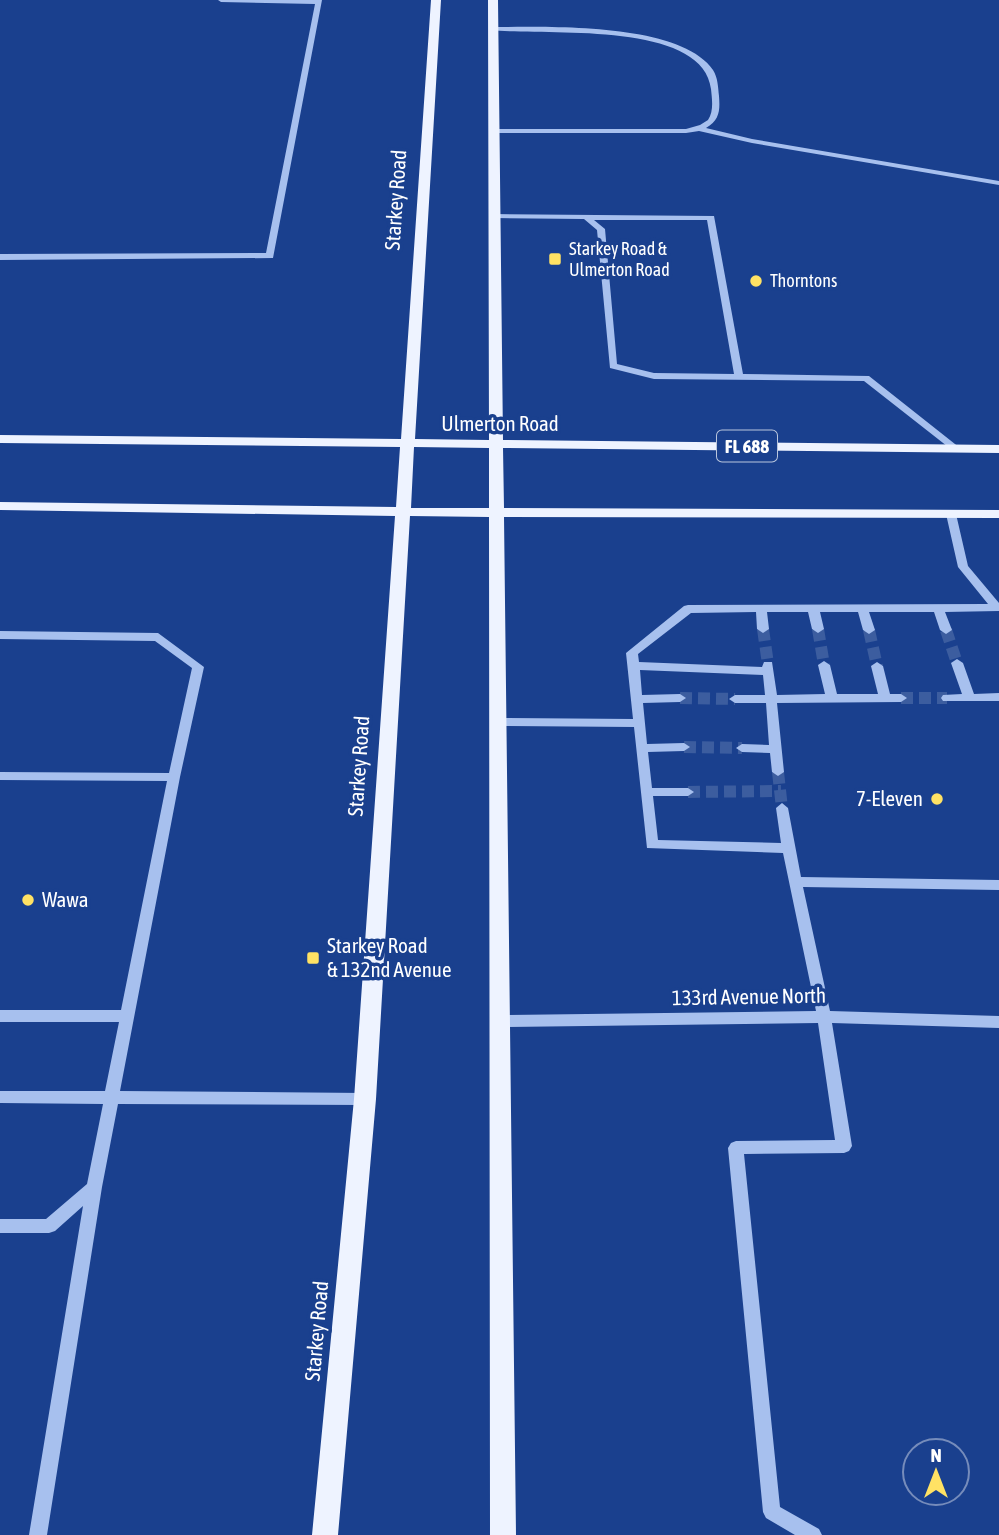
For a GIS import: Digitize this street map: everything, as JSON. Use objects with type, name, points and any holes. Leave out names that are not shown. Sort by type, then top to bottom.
[{"type":"main road","name":"Starkey Road","points":[[325,1535],[365,1098],[436,0]]},
{"type":"main road","points":[[493,0],[503,1535]]},
{"type":"main road","name":"Ulmerton Road","points":[[0,439],[999,449]]},
{"type":"main road","points":[[0,506],[403,512],[999,514]]},
{"type":"street","points":[[0,257],[270,256],[319,1],[221,0]]},
{"type":"street","points":[[493,29],[589,31],[638,36],[674,46],[709,70],[714,86],[716,113],[710,123],[701,129]]},
{"type":"street","points":[[495,131],[701,129],[971,181],[999,183]]},
{"type":"street","points":[[495,216],[711,218],[739,377]]},
{"type":"street","points":[[586,217],[601,229],[613,366],[654,376],[866,378],[955,448]]},
{"type":"street","points":[[951,514],[963,567],[998,611]]},
{"type":"street","points":[[761,608],[763,629]]},
{"type":"street","points":[[813,608],[818,629]]},
{"type":"street","points":[[788,848],[652,845],[632,653],[688,609],[998,611]]},
{"type":"street","points":[[939,609],[946,630]]},
{"type":"street","points":[[863,610],[869,629]]},
{"type":"street","points":[[0,635],[158,638],[198,667],[94,1187],[49,1226],[0,1226]]},
{"type":"street","points":[[957,663],[969,698]]},
{"type":"street","points":[[824,665],[832,698]]},
{"type":"street","points":[[633,666],[767,667],[778,772]]},
{"type":"street","points":[[877,666],[885,698]]},
{"type":"street","points":[[947,698],[999,697]]},
{"type":"street","points":[[636,699],[680,698]]},
{"type":"street","points":[[736,699],[901,698]]},
{"type":"street","points":[[497,722],[639,723]]},
{"type":"street","points":[[642,748],[684,747]]},
{"type":"street","points":[[742,748],[776,749]]},
{"type":"street","points":[[0,776],[174,777]]},
{"type":"street","points":[[648,792],[688,792]]},
{"type":"street","points":[[782,808],[794,882],[824,1017]]},
{"type":"street","points":[[794,882],[999,885]]},
{"type":"street","name":"133rd Avenue North","points":[[499,1021],[824,1017],[999,1022]]},
{"type":"street","points":[[0,1097],[365,1098]]},
{"type":"lane","points":[[0,1016],[127,1017]]},
{"type":"lane","points":[[813,1535],[772,1513],[736,1148],[844,1146],[824,1017]]},
{"type":"lane","points":[[38,1535],[94,1187]]},
{"type":"tunnel","points":[[763,629],[768,664]]},
{"type":"tunnel","points":[[818,629],[824,665]]},
{"type":"tunnel","points":[[869,630],[877,666]]},
{"type":"tunnel","points":[[946,630],[957,663]]},
{"type":"tunnel","points":[[680,698],[735,699]]},
{"type":"tunnel","points":[[901,698],[947,698]]},
{"type":"tunnel","points":[[684,747],[742,748]]},
{"type":"tunnel","points":[[778,772],[780,791]]},
{"type":"tunnel","points":[[688,792],[780,791]]},
{"type":"tunnel","points":[[780,791],[782,808]]},
{"type":"place","name":"Starkey Road & Ulmerton Road","points":[[555,259]]},
{"type":"place","name":"Thorntons","points":[[756,281]]},
{"type":"place","name":"7-Eleven","points":[[937,799]]},
{"type":"place","name":"Wawa","points":[[28,900]]},
{"type":"place","name":"Starkey Road & 132nd Avenue","points":[[313,958]]}]
